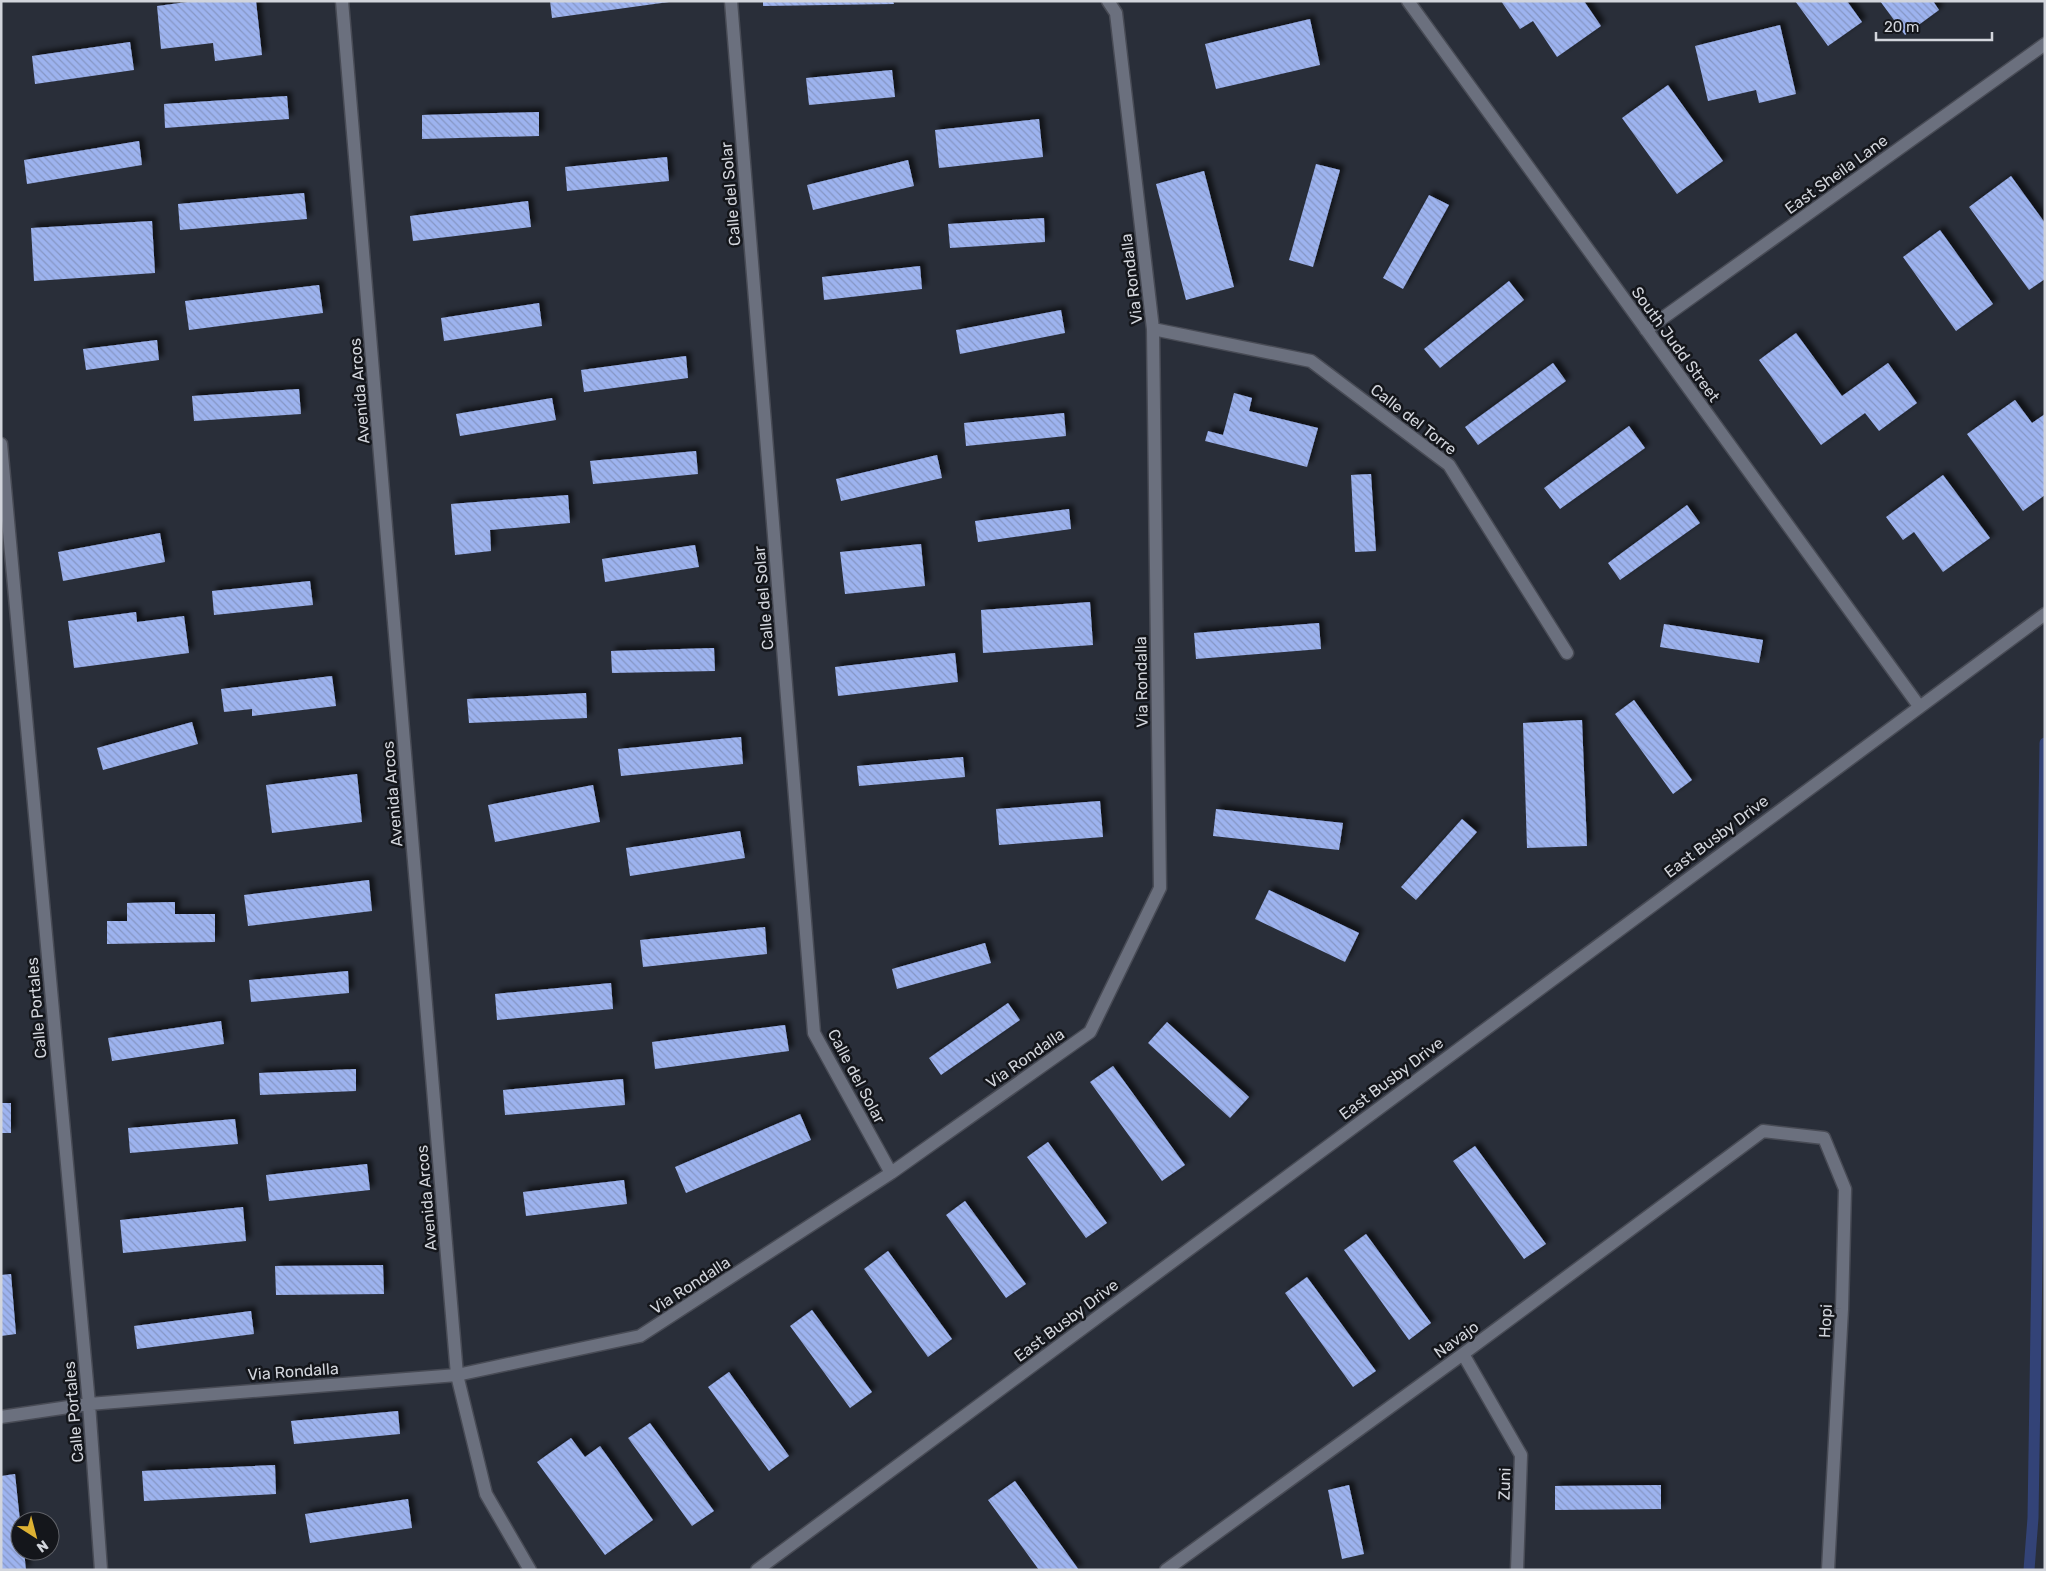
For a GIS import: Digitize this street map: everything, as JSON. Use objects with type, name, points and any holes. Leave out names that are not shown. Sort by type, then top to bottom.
[{"type":"street","name":"Avenida Arcos","points":[[342,1],[457,1375],[486,1494],[530,1570]]},
{"type":"street","name":"Calle del Solar","points":[[731,1],[814,1033],[891,1173]]},
{"type":"street","name":"Via Rondalla","points":[[1,1417],[89,1404],[457,1375],[640,1336],[891,1173],[1090,1032],[1160,888],[1153,329],[1116,13],[1108,1]]},
{"type":"street","name":"South Judd Street","points":[[1408,1],[1919,706]]},
{"type":"street","name":"East Sheila Lane","points":[[1646,330],[2045,44]]},
{"type":"street","name":"Calle del Torre","points":[[1153,329],[1311,361],[1449,465],[1568,653]]},
{"type":"street","name":"Calle Portales","points":[[1,444],[89,1404],[101,1570]]},
{"type":"street","name":"East Busby Drive","points":[[756,1570],[2045,614]]},
{"type":"street","name":"Navajo","points":[[1166,1570],[1463,1354],[1763,1131]]},
{"type":"street","name":"Hopi","points":[[1763,1131],[1824,1138],[1845,1189],[1842,1309],[1828,1570]]},
{"type":"street","name":"Zuni","points":[[1463,1354],[1521,1455],[1516,1570]]},
{"type":"building","points":[[195,1],[256,1],[262,55],[215,61],[213,43],[161,49],[157,6]]},
{"type":"building","points":[[550,1],[669,1],[669,2],[552,18]]},
{"type":"building","points":[[763,1],[893,1],[894,4],[763,6]]},
{"type":"building","points":[[1501,1],[1584,1],[1601,26],[1557,57],[1533,21],[1520,29]]},
{"type":"building","points":[[1795,1],[1847,1],[1862,22],[1828,46]]},
{"type":"building","points":[[1880,1],[1933,1],[1939,10],[1905,35]]},
{"type":"building","points":[[1310,19],[1320,65],[1216,89],[1205,44]]},
{"type":"building","points":[[1780,25],[1796,94],[1759,103],[1756,90],[1708,101],[1695,46]]},
{"type":"building","points":[[130,42],[134,70],[35,84],[32,56]]},
{"type":"building","points":[[892,70],[895,97],[809,105],[806,78]]},
{"type":"building","points":[[1668,85],[1723,161],[1677,194],[1622,118]]},
{"type":"building","points":[[287,96],[289,119],[165,128],[164,104]]},
{"type":"building","points":[[539,112],[539,136],[422,139],[422,115]]},
{"type":"building","points":[[1039,119],[1043,157],[939,168],[935,130]]},
{"type":"building","points":[[139,141],[142,165],[27,184],[24,160]]},
{"type":"building","points":[[667,157],[669,181],[567,191],[565,167]]},
{"type":"building","points":[[908,160],[914,186],[813,210],[807,185]]},
{"type":"building","points":[[1316,164],[1340,170],[1313,267],[1289,260]]},
{"type":"building","points":[[1204,171],[1234,287],[1186,300],[1156,184]]},
{"type":"building","points":[[2011,176],[2045,223],[2045,279],[2029,290],[1969,207]]},
{"type":"building","points":[[304,193],[307,219],[180,230],[178,204]]},
{"type":"building","points":[[1429,195],[1449,205],[1403,289],[1383,278]]},
{"type":"building","points":[[528,201],[531,227],[413,241],[410,216]]},
{"type":"building","points":[[1044,218],[1045,242],[950,248],[948,224]]},
{"type":"building","points":[[152,221],[155,273],[34,281],[31,228]]},
{"type":"building","points":[[1940,230],[1993,304],[1956,331],[1903,257]]},
{"type":"building","points":[[920,266],[922,289],[824,300],[822,277]]},
{"type":"building","points":[[1509,281],[1524,300],[1440,368],[1424,349]]},
{"type":"building","points":[[319,285],[323,313],[189,330],[185,301]]},
{"type":"building","points":[[539,303],[542,326],[444,341],[441,318]]},
{"type":"building","points":[[1061,310],[1065,333],[960,354],[956,330]]},
{"type":"building","points":[[1796,333],[1842,396],[1888,363],[1917,403],[1879,431],[1865,413],[1821,445],[1759,360]]},
{"type":"building","points":[[157,340],[159,360],[86,370],[83,349]]},
{"type":"building","points":[[686,356],[688,378],[584,392],[581,370]]},
{"type":"building","points":[[1553,363],[1566,381],[1478,445],[1465,427]]},
{"type":"building","points":[[299,389],[301,414],[194,421],[192,396]]},
{"type":"building","points":[[1234,393],[1252,398],[1249,411],[1318,428],[1307,467],[1205,441],[1208,431],[1223,435]]},
{"type":"building","points":[[552,398],[556,420],[460,436],[456,414]]},
{"type":"building","points":[[2015,400],[2032,423],[2045,414],[2045,495],[2023,511],[1967,434]]},
{"type":"building","points":[[1064,413],[1066,436],[966,446],[964,423]]},
{"type":"building","points":[[1629,426],[1645,448],[1560,509],[1544,488]]},
{"type":"building","points":[[696,451],[698,474],[593,484],[590,461]]},
{"type":"building","points":[[937,455],[942,478],[841,501],[836,479]]},
{"type":"building","points":[[1371,474],[1376,551],[1355,552],[1351,475]]},
{"type":"building","points":[[1943,475],[1990,538],[1943,572],[1914,532],[1903,540],[1886,517]]},
{"type":"building","points":[[568,495],[570,523],[490,530],[491,551],[455,555],[451,504]]},
{"type":"building","points":[[1687,505],[1700,523],[1620,580],[1608,563]]},
{"type":"building","points":[[1069,509],[1071,529],[978,542],[975,521]]},
{"type":"building","points":[[160,533],[165,562],[63,581],[58,552]]},
{"type":"building","points":[[921,544],[925,586],[845,594],[840,552]]},
{"type":"building","points":[[695,545],[699,567],[605,582],[602,559]]},
{"type":"building","points":[[310,581],[313,605],[214,615],[212,591]]},
{"type":"building","points":[[1090,602],[1093,645],[983,653],[981,610]]},
{"type":"building","points":[[136,612],[137,622],[184,616],[189,653],[74,668],[68,621]]},
{"type":"building","points":[[1319,623],[1321,649],[1196,659],[1194,633]]},
{"type":"building","points":[[1664,624],[1763,640],[1759,663],[1660,647]]},
{"type":"building","points":[[714,648],[715,671],[612,673],[611,651]]},
{"type":"building","points":[[955,653],[958,682],[838,696],[835,667]]},
{"type":"building","points":[[332,676],[336,706],[252,716],[252,709],[224,712],[221,689]]},
{"type":"building","points":[[586,693],[587,718],[469,723],[467,699]]},
{"type":"building","points":[[1634,700],[1692,780],[1673,794],[1615,714]]},
{"type":"building","points":[[1582,720],[1587,846],[1527,848],[1523,723]]},
{"type":"building","points":[[192,722],[198,744],[103,770],[97,748]]},
{"type":"building","points":[[741,737],[743,764],[621,776],[618,749]]},
{"type":"building","points":[[963,757],[965,777],[859,786],[857,766]]},
{"type":"building","points":[[357,774],[362,822],[272,833],[266,785]]},
{"type":"building","points":[[593,785],[600,822],[495,842],[488,805]]},
{"type":"building","points":[[1100,801],[1103,837],[999,845],[996,809]]},
{"type":"building","points":[[1216,809],[1343,823],[1339,850],[1213,836]]},
{"type":"building","points":[[1462,819],[1477,832],[1416,900],[1401,887]]},
{"type":"building","points":[[740,831],[745,858],[630,876],[626,848]]},
{"type":"building","points":[[369,880],[372,911],[248,926],[244,895]]},
{"type":"building","points":[[1269,890],[1359,933],[1345,962],[1255,919]]},
{"type":"building","points":[[175,902],[175,914],[215,914],[215,942],[107,944],[107,921],[127,921],[127,903]]},
{"type":"building","points":[[765,927],[767,954],[643,967],[640,940]]},
{"type":"building","points":[[985,943],[991,963],[897,989],[892,969]]},
{"type":"building","points":[[348,971],[349,993],[251,1002],[249,980]]},
{"type":"building","points":[[611,983],[613,1009],[497,1020],[495,994]]},
{"type":"building","points":[[1008,1003],[1020,1020],[941,1075],[929,1058]]},
{"type":"building","points":[[221,1021],[224,1044],[112,1061],[108,1038]]},
{"type":"building","points":[[1167,1022],[1249,1097],[1230,1118],[1148,1043]]},
{"type":"building","points":[[785,1025],[789,1051],[655,1069],[652,1042]]},
{"type":"building","points":[[1113,1066],[1185,1165],[1162,1181],[1090,1082]]},
{"type":"building","points":[[356,1069],[356,1091],[260,1095],[259,1073]]},
{"type":"building","points":[[623,1079],[625,1105],[505,1115],[503,1090]]},
{"type":"building","points":[[1,1103],[11,1103],[11,1133],[1,1133]]},
{"type":"building","points":[[800,1114],[811,1140],[686,1193],[675,1167]]},
{"type":"building","points":[[235,1119],[238,1144],[130,1153],[128,1128]]},
{"type":"building","points":[[1048,1142],[1107,1223],[1086,1238],[1027,1157]]},
{"type":"building","points":[[1475,1146],[1546,1244],[1524,1259],[1453,1161]]},
{"type":"building","points":[[367,1164],[370,1190],[269,1201],[266,1175]]},
{"type":"building","points":[[624,1180],[627,1204],[526,1216],[523,1192]]},
{"type":"building","points":[[965,1201],[1026,1284],[1006,1298],[946,1215]]},
{"type":"building","points":[[243,1207],[246,1241],[123,1253],[120,1220]]},
{"type":"building","points":[[1366,1234],[1431,1323],[1409,1340],[1344,1250]]},
{"type":"building","points":[[888,1251],[952,1339],[928,1357],[864,1269]]},
{"type":"building","points":[[383,1265],[384,1294],[276,1295],[275,1266]]},
{"type":"building","points":[[11,1274],[16,1334],[1,1336],[1,1275]]},
{"type":"building","points":[[1307,1277],[1376,1371],[1353,1387],[1285,1293]]},
{"type":"building","points":[[812,1310],[872,1392],[850,1408],[790,1326]]},
{"type":"building","points":[[251,1311],[254,1334],[137,1349],[134,1326]]},
{"type":"building","points":[[729,1372],[789,1456],[769,1471],[708,1387]]},
{"type":"building","points":[[398,1411],[400,1434],[294,1444],[291,1421]]},
{"type":"building","points":[[650,1423],[714,1511],[692,1526],[628,1438]]},
{"type":"building","points":[[571,1438],[585,1457],[600,1446],[653,1520],[605,1555],[537,1462]]},
{"type":"building","points":[[275,1465],[276,1494],[144,1501],[142,1471]]},
{"type":"building","points":[[15,1474],[19,1511],[10,1511],[10,1561],[25,1561],[26,1570],[1,1570],[1,1476]]},
{"type":"building","points":[[1015,1481],[1079,1570],[1039,1570],[988,1500]]},
{"type":"building","points":[[1349,1485],[1364,1554],[1342,1559],[1328,1490]]},
{"type":"building","points":[[1661,1485],[1661,1509],[1555,1510],[1555,1486]]},
{"type":"building","points":[[408,1499],[412,1528],[310,1543],[305,1514]]},
{"type":"waterway","points":[[2029,1570],[2033,1518],[2045,743]]}]
